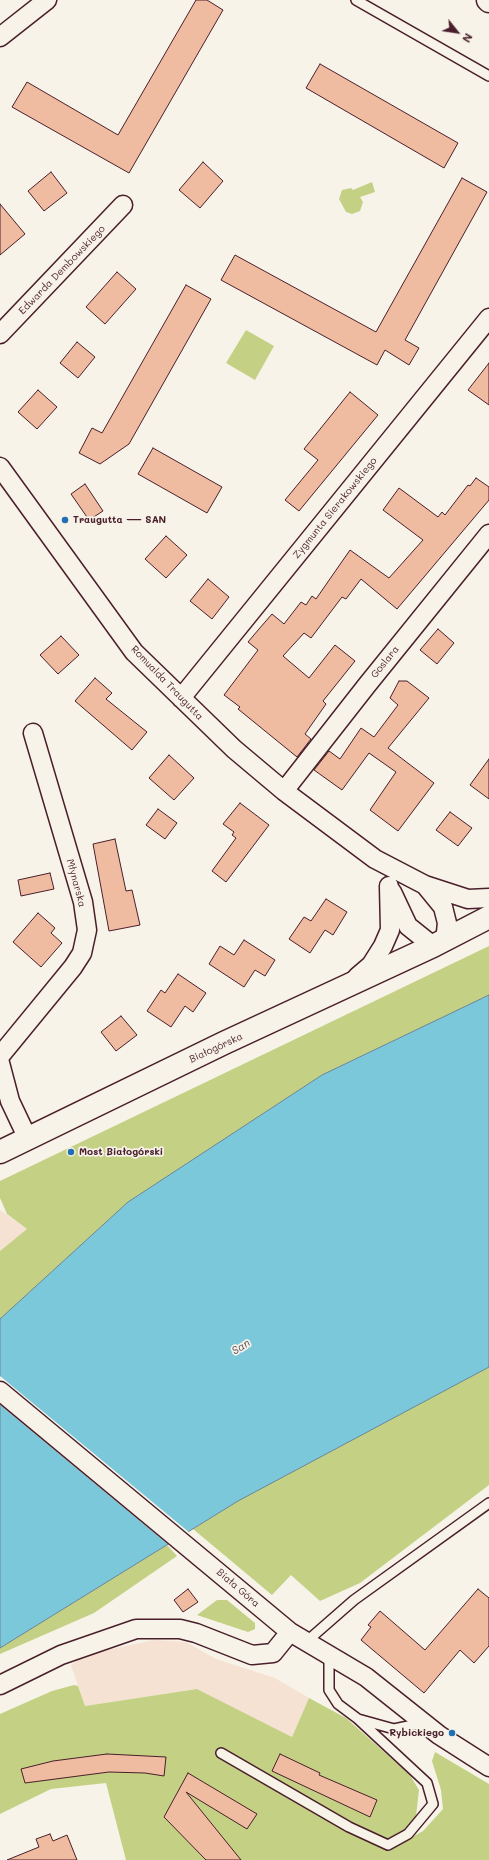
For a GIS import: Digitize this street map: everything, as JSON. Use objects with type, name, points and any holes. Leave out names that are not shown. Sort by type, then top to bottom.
[{"type":"street","points":[[0,37],[47,0]]},
{"type":"street","name":"Edwarda Dembowskiego","points":[[0,334],[123,205]]},
{"type":"street","name":"Zygmunta Sierakowskiego","points":[[181,698],[489,318]]},
{"type":"street","name":"Romualda Traugutta","points":[[0,467],[134,652],[223,740],[284,791],[375,859],[425,885],[468,899],[489,898]]},
{"type":"street","name":"Goslara","points":[[284,791],[367,685],[489,534]]},
{"type":"street","name":"Młynarska","points":[[0,1056],[82,953],[86,930],[83,902],[33,733]]},
{"type":"street","name":"Romualda Traugutta","points":[[375,859],[408,926],[439,944],[447,923],[443,907],[425,885]]},
{"type":"street","name":"Romualda Traugutta","points":[[342,990],[371,965],[383,946],[390,930],[389,886]]},
{"type":"street","points":[[439,944],[489,917]]},
{"type":"street","name":"Białogórska","points":[[0,1152],[224,1044],[439,944]]},
{"type":"street","points":[[0,1063],[10,1101],[28,1139]]},
{"type":"street","name":"Biała Góra","points":[[0,1391],[290,1632],[366,1677],[439,1736],[489,1767]]},
{"type":"street","points":[[0,1685],[61,1655],[136,1629],[180,1629],[196,1633],[252,1655],[273,1652],[290,1632]]},
{"type":"lane","points":[[356,0],[489,76]]},
{"type":"lane","points":[[306,1642],[354,1600],[489,1503]]},
{"type":"lane","points":[[221,1753],[349,1827],[388,1845],[408,1834],[433,1804],[427,1783],[358,1719],[338,1704],[329,1690],[329,1655]]},
{"type":"lane","points":[[358,1719],[394,1729],[423,1723]]},
{"type":"shaded area","points":[[0,1210],[27,1229],[0,1251]]},
{"type":"shaded area","points":[[154,1640],[186,1642],[216,1659],[275,1678],[309,1698],[292,1737],[197,1689],[85,1706],[71,1665],[84,1655]]},
{"type":"green space","points":[[372,182],[375,192],[360,197],[363,202],[360,211],[352,214],[346,212],[339,199],[342,190],[351,188],[353,190]]},
{"type":"green space","points":[[246,330],[274,346],[255,380],[226,363]]},
{"type":"green space","points":[[489,946],[489,995],[322,1075],[128,1202],[0,1319],[0,1251],[27,1229],[7,1214],[0,1198],[0,1181]]},
{"type":"green space","points":[[489,1367],[489,1485],[360,1583],[320,1601],[291,1575],[272,1595],[193,1529],[238,1501]]},
{"type":"green space","points":[[167,1545],[177,1556],[94,1613],[0,1654],[0,1648]]},
{"type":"green space","points":[[217,1600],[227,1600],[255,1623],[255,1629],[248,1632],[197,1615]]},
{"type":"green space","points":[[74,1685],[78,1686],[85,1706],[197,1689],[292,1737],[309,1698],[346,1718],[410,1775],[419,1790],[416,1816],[387,1851],[423,1831],[443,1809],[441,1790],[432,1761],[435,1752],[489,1784],[489,1860],[126,1860],[106,1783],[51,1789],[0,1814],[0,1714],[52,1691]]},
{"type":"water","name":"San","points":[[489,995],[489,1367],[238,1501],[0,1648],[0,1319],[128,1202],[322,1075]]},
{"type":"pier","points":[[0,1376],[190,1533],[170,1546],[0,1405]]},
{"type":"building","points":[[196,0],[207,0],[223,10],[129,173],[12,107],[27,82],[118,135]]},
{"type":"building","points":[[320,64],[458,143],[444,168],[306,88]]},
{"type":"building","points":[[203,162],[223,181],[200,208],[179,190]]},
{"type":"building","points":[[51,172],[67,193],[44,211],[28,191]]},
{"type":"building","points":[[462,178],[487,192],[405,340],[419,348],[409,365],[385,350],[377,365],[221,280],[235,255],[376,332]]},
{"type":"building","points":[[0,204],[25,234],[0,255]]},
{"type":"building","points":[[117,272],[136,289],[105,324],[86,307]]},
{"type":"building","points":[[186,285],[211,299],[129,444],[100,464],[79,453],[92,428],[102,433]]},
{"type":"building","points":[[77,342],[95,357],[78,378],[60,363]]},
{"type":"building","points":[[489,363],[489,405],[468,390]]},
{"type":"building","points":[[38,390],[57,407],[37,429],[18,412]]},
{"type":"building","points":[[350,392],[378,415],[299,511],[285,500],[318,460],[304,449]]},
{"type":"building","points":[[153,448],[222,487],[207,513],[138,474]]},
{"type":"building","points":[[476,478],[489,487],[489,500],[397,609],[361,579],[346,599],[342,597],[311,638],[304,633],[283,656],[309,678],[335,645],[355,661],[323,701],[326,704],[305,734],[311,739],[297,757],[238,709],[240,707],[224,695],[258,650],[248,642],[272,614],[284,624],[301,602],[306,605],[312,596],[316,599],[350,550],[389,578],[423,540],[383,510],[399,488],[438,517],[442,512],[445,515],[468,485],[470,486]]},
{"type":"building","points":[[85,484],[103,511],[89,520],[71,494]]},
{"type":"building","points":[[166,536],[187,555],[166,578],[145,559]]},
{"type":"building","points":[[208,579],[229,597],[212,619],[190,601]]},
{"type":"building","points":[[438,629],[454,643],[437,664],[420,650]]},
{"type":"building","points":[[61,636],[79,655],[58,674],[40,655]]},
{"type":"building","points":[[95,678],[112,693],[106,699],[147,732],[132,750],[75,701]]},
{"type":"building","points":[[399,681],[407,681],[429,698],[388,748],[434,783],[398,831],[370,810],[396,772],[369,753],[342,790],[314,770],[329,751],[340,759],[361,728],[374,737],[398,705],[390,698]]},
{"type":"building","points":[[169,755],[194,778],[174,800],[149,778]]},
{"type":"building","points":[[489,759],[489,799],[470,785]]},
{"type":"building","points":[[240,803],[269,825],[226,882],[212,871],[236,838],[232,835],[234,832],[223,824]]},
{"type":"building","points":[[158,809],[177,823],[165,839],[146,825]]},
{"type":"building","points":[[450,812],[472,828],[458,846],[436,830]]},
{"type":"building","points":[[115,839],[126,891],[132,890],[140,925],[109,931],[93,844]]},
{"type":"building","points":[[50,873],[54,889],[21,896],[18,880]]},
{"type":"building","points":[[326,899],[347,912],[333,935],[325,930],[310,953],[289,939],[304,917],[311,921]]},
{"type":"building","points":[[38,913],[55,928],[51,933],[62,943],[41,967],[13,942]]},
{"type":"building","points":[[244,940],[275,960],[265,976],[255,970],[244,987],[209,964],[220,946],[234,955]]},
{"type":"building","points":[[178,974],[206,993],[193,1012],[185,1006],[171,1027],[147,1011],[161,990],[165,993]]},
{"type":"building","points":[[121,1016],[137,1035],[116,1051],[101,1032]]},
{"type":"building","points":[[188,1589],[198,1602],[183,1612],[174,1600]]},
{"type":"building","points":[[478,1589],[489,1598],[489,1646],[474,1663],[460,1650],[424,1693],[361,1640],[371,1627],[368,1625],[380,1611],[425,1650]]},
{"type":"building","points":[[107,1754],[166,1757],[164,1776],[145,1773],[109,1772],[25,1783],[21,1769],[53,1761]]},
{"type":"building","points":[[280,1754],[320,1773],[319,1775],[377,1800],[370,1817],[272,1771]]},
{"type":"building","points":[[188,1773],[257,1814],[247,1829],[186,1792],[241,1860],[206,1860],[164,1817]]},
{"type":"building","points":[[50,1834],[53,1841],[67,1835],[77,1860],[7,1860],[39,1847],[36,1839]]},
{"type":"place","name":"Traugutta — SAN","points":[[65,520]]},
{"type":"place","name":"Most Białogórski","points":[[71,1152]]},
{"type":"place","name":"Rybickiego","points":[[452,1733]]}]
